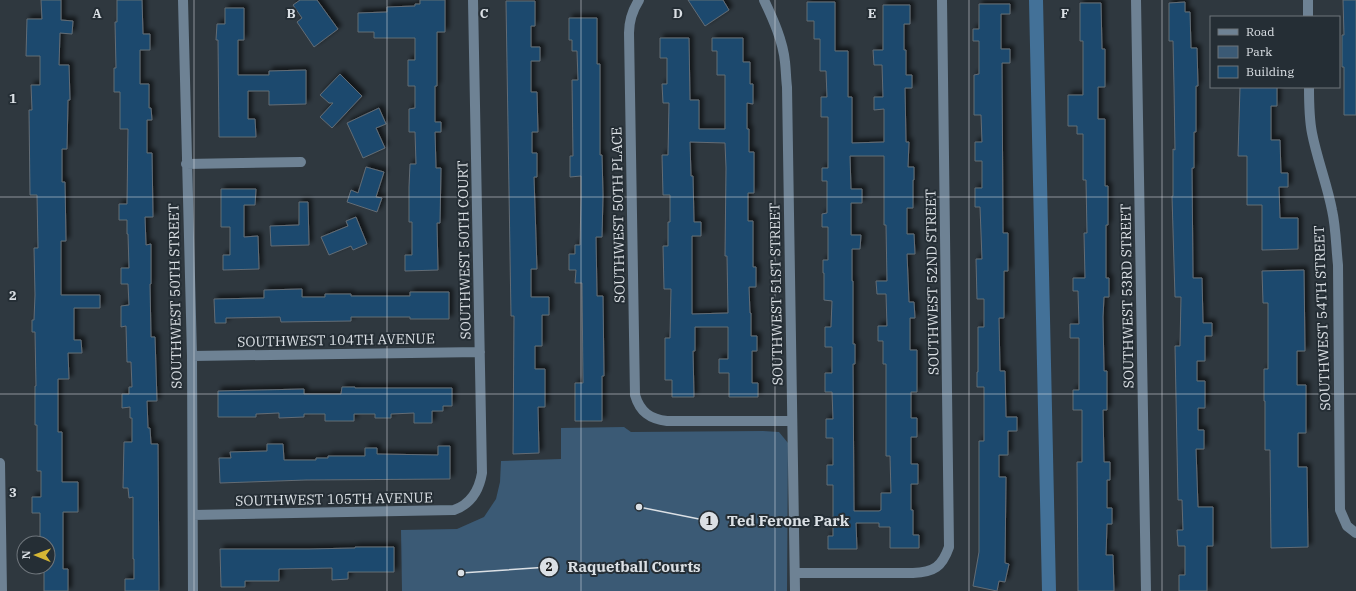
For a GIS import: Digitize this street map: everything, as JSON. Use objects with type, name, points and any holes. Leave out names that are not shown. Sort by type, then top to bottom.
[{"type":"street","name":"SOUTHWEST 50TH STREET","points":[[183,0],[192,356],[193,591]]},
{"type":"street","name":"SOUTHWEST 50TH COURT","points":[[473,0],[482,473],[481,482],[473,498]]},
{"type":"street","name":"SOUTHWEST 50TH PLACE","points":[[639,0],[629,21],[635,395],[638,403],[646,414],[652,418],[667,422],[792,421]]},
{"type":"street","name":"SOUTHWEST 51ST STREET","points":[[764,0],[776,27],[785,61],[787,103],[795,591]]},
{"type":"street","name":"SOUTHWEST 52ND STREET","points":[[795,573],[919,572],[930,570],[942,562],[949,547],[942,0]]},
{"type":"street","name":"SOUTHWEST 53RD STREET","points":[[1136,0],[1146,591]]},
{"type":"street","points":[[1308,0],[1308,16]]},
{"type":"street","name":"SOUTHWEST 54TH STREET","points":[[1309,88],[1311,131],[1333,212],[1338,265],[1340,510],[1347,526],[1356,534]]},
{"type":"street","points":[[186,164],[301,162]]},
{"type":"street","name":"SOUTHWEST 104TH AVENUE","points":[[192,356],[480,352]]},
{"type":"street","points":[[0,463],[2,591]]},
{"type":"street","name":"SOUTHWEST 105TH AVENUE","points":[[193,515],[446,511],[461,508],[473,498]]},
{"type":"green space","points":[[624,427],[631,432],[779,432],[788,443],[787,591],[402,591],[401,530],[457,529],[484,517],[496,499],[500,482],[501,461],[561,459],[561,428]]},
{"type":"building","points":[[41,0],[61,0],[61,20],[73,21],[72,34],[60,33],[59,65],[69,65],[70,100],[68,100],[67,149],[62,149],[62,182],[65,182],[66,241],[61,241],[61,295],[100,295],[100,308],[74,308],[74,340],[81,340],[82,353],[68,353],[69,379],[58,379],[58,432],[62,432],[62,482],[78,482],[78,512],[63,512],[63,569],[68,569],[68,591],[44,591],[44,575],[56,575],[56,535],[40,535],[40,513],[32,513],[32,497],[41,497],[41,471],[37,471],[37,425],[35,425],[35,332],[32,332],[35,295],[34,248],[38,248],[37,195],[30,195],[29,110],[32,110],[31,85],[40,85],[40,56],[26,56],[27,19],[42,19]]},
{"type":"building","points":[[117,0],[142,0],[143,34],[150,34],[150,50],[140,50],[140,84],[149,84],[149,108],[151,108],[152,120],[147,120],[147,153],[152,153],[153,217],[145,217],[146,245],[151,244],[151,337],[155,337],[157,401],[147,401],[148,428],[150,428],[151,444],[158,444],[159,591],[125,591],[125,579],[134,579],[133,497],[129,498],[128,488],[123,488],[124,442],[132,442],[132,418],[130,418],[130,407],[122,408],[122,394],[129,394],[129,387],[132,387],[131,362],[127,362],[126,326],[121,327],[121,306],[129,305],[128,284],[121,284],[121,268],[129,268],[127,220],[119,220],[119,204],[127,204],[128,129],[120,129],[120,92],[114,92],[114,68],[116,68],[115,22],[117,22]]},
{"type":"building","points":[[300,0],[317,0],[338,29],[314,47],[297,22],[302,18],[293,5]]},
{"type":"building","points":[[420,0],[445,0],[445,32],[437,32],[437,86],[435,86],[435,122],[441,122],[441,132],[435,132],[436,168],[441,168],[440,223],[437,223],[438,270],[405,271],[405,255],[412,255],[412,222],[409,222],[410,164],[416,164],[415,132],[409,132],[409,109],[415,108],[415,86],[408,86],[408,60],[415,60],[415,38],[374,38],[374,32],[358,32],[358,13],[387,12],[387,7],[415,6],[415,4],[420,4]]},
{"type":"building","points":[[688,0],[723,0],[729,10],[705,26]]},
{"type":"building","points":[[1343,0],[1356,0],[1356,115],[1344,115],[1344,67],[1342,67],[1342,35],[1344,35]]},
{"type":"building","points":[[506,1],[535,1],[535,26],[531,26],[531,47],[540,47],[540,61],[531,61],[531,92],[537,92],[538,132],[532,132],[532,153],[537,153],[537,177],[534,177],[537,269],[531,269],[531,297],[549,297],[549,315],[542,315],[542,346],[535,346],[535,369],[545,369],[545,407],[538,407],[539,453],[513,454],[514,316],[511,316]]},
{"type":"building","points":[[807,2],[835,2],[835,51],[848,51],[848,97],[852,97],[852,143],[884,142],[884,109],[874,110],[874,97],[883,97],[882,65],[874,65],[873,50],[883,50],[883,5],[910,5],[910,24],[904,24],[906,75],[912,75],[912,88],[905,88],[906,142],[909,142],[908,167],[914,167],[914,180],[913,208],[907,208],[907,234],[914,234],[915,254],[907,254],[909,302],[914,302],[915,318],[910,318],[910,350],[917,350],[917,392],[911,392],[911,418],[917,418],[917,437],[911,437],[911,464],[918,464],[918,484],[911,484],[911,510],[913,510],[913,535],[919,535],[919,548],[890,548],[890,527],[879,527],[879,523],[856,523],[857,549],[828,549],[828,536],[833,536],[833,485],[827,485],[827,465],[833,465],[833,438],[826,438],[826,419],[833,419],[832,392],[825,392],[825,373],[832,373],[832,347],[825,347],[825,327],[831,327],[832,301],[824,300],[823,260],[828,260],[828,227],[822,227],[822,214],[827,213],[827,181],[822,181],[822,168],[828,168],[828,117],[821,117],[821,97],[827,97],[826,71],[820,71],[820,39],[814,39],[814,21],[807,21]],"holes":[[[850,156],[884,156],[884,225],[886,225],[887,281],[876,281],[877,294],[886,294],[887,326],[878,326],[878,341],[883,341],[883,364],[886,364],[886,456],[890,456],[891,493],[881,493],[881,510],[879,511],[854,511],[853,364],[855,364],[855,344],[853,344],[852,249],[860,249],[861,235],[851,235],[851,203],[862,203],[862,189],[851,189]]]},
{"type":"building","points":[[1185,2],[1185,12],[1190,12],[1191,48],[1197,48],[1198,86],[1196,86],[1194,168],[1192,168],[1193,278],[1202,278],[1203,323],[1212,323],[1212,336],[1205,336],[1205,361],[1197,361],[1197,381],[1205,381],[1205,408],[1198,408],[1198,430],[1204,430],[1204,449],[1196,449],[1198,507],[1213,507],[1213,546],[1207,546],[1207,591],[1179,591],[1179,575],[1185,575],[1185,546],[1178,546],[1177,530],[1183,530],[1182,500],[1178,500],[1175,346],[1180,346],[1181,297],[1175,297],[1172,196],[1173,149],[1175,150],[1174,87],[1173,41],[1169,41],[1169,3]]},
{"type":"building","points":[[1080,3],[1101,3],[1102,49],[1105,49],[1105,87],[1098,87],[1098,119],[1105,119],[1105,186],[1108,186],[1106,278],[1109,278],[1109,297],[1104,297],[1103,317],[1104,371],[1107,371],[1107,410],[1103,410],[1104,462],[1110,462],[1110,480],[1107,480],[1107,508],[1112,508],[1112,524],[1107,524],[1106,555],[1113,555],[1114,591],[1078,591],[1077,462],[1082,462],[1082,410],[1073,410],[1073,390],[1079,390],[1079,338],[1070,338],[1070,324],[1079,324],[1078,291],[1073,291],[1073,278],[1085,278],[1084,233],[1087,233],[1086,180],[1083,180],[1083,134],[1077,134],[1077,126],[1068,126],[1068,95],[1083,95],[1083,41],[1080,41]]},
{"type":"building","points":[[979,4],[1010,4],[1010,14],[1001,14],[1001,49],[1010,49],[1010,63],[1002,63],[1003,233],[1008,233],[1008,271],[1004,271],[1004,318],[999,318],[1000,371],[1005,371],[1006,417],[1017,417],[1017,431],[1008,431],[1008,455],[999,455],[999,477],[1006,477],[1005,563],[1009,564],[1005,582],[999,581],[997,591],[973,586],[979,552],[979,441],[984,441],[984,387],[977,387],[977,372],[978,327],[984,327],[984,299],[977,299],[976,259],[982,259],[980,207],[975,207],[975,188],[982,188],[982,161],[975,161],[975,142],[982,142],[981,115],[974,115],[974,75],[979,74],[979,41],[973,41],[973,29],[979,29]]},
{"type":"building","points":[[225,8],[244,8],[244,40],[238,40],[238,75],[269,75],[269,71],[306,70],[306,104],[269,105],[269,91],[248,91],[248,119],[255,119],[256,137],[219,137],[218,40],[216,40],[217,24],[225,24]]},
{"type":"building","points":[[569,18],[597,18],[597,64],[600,64],[600,155],[602,155],[603,195],[602,237],[596,237],[597,296],[603,296],[604,376],[602,376],[602,421],[575,421],[575,383],[583,383],[582,283],[575,283],[576,270],[569,270],[569,254],[575,254],[575,245],[580,245],[581,176],[570,177],[570,156],[573,156],[572,80],[578,80],[577,51],[572,51],[572,40],[569,40]]},
{"type":"building","points":[[660,38],[689,38],[690,100],[699,100],[699,129],[725,129],[725,75],[717,75],[717,51],[712,51],[712,38],[743,38],[743,62],[750,62],[750,84],[753,84],[753,104],[747,103],[747,129],[749,129],[749,152],[754,152],[754,193],[748,193],[748,221],[753,221],[753,267],[756,267],[756,287],[749,287],[751,336],[757,336],[757,351],[752,351],[752,383],[758,383],[758,397],[729,397],[729,373],[719,373],[719,359],[728,359],[728,327],[695,327],[695,351],[693,351],[694,397],[672,397],[672,380],[665,380],[665,338],[670,338],[671,289],[664,289],[663,246],[668,246],[670,195],[663,195],[662,155],[668,155],[669,103],[663,103],[662,84],[667,84],[667,58],[660,58]],"holes":[[[690,142],[725,143],[725,256],[727,256],[728,313],[692,314],[692,236],[701,236],[701,222],[694,222],[693,176],[691,176]]]},
{"type":"building","points":[[340,74],[362,96],[332,128],[320,117],[333,103],[329,103],[320,95]]},
{"type":"building","points":[[1240,88],[1277,88],[1277,106],[1271,106],[1271,140],[1280,140],[1281,173],[1288,173],[1288,187],[1279,187],[1280,218],[1298,218],[1298,249],[1262,250],[1262,205],[1247,205],[1247,156],[1238,156]]},
{"type":"building","points":[[379,108],[386,124],[376,128],[385,148],[363,158],[347,123]]},
{"type":"building","points":[[366,167],[384,172],[376,197],[382,198],[377,212],[347,202],[351,190],[358,193]]},
{"type":"building","points":[[221,189],[256,189],[255,205],[244,205],[244,237],[258,236],[259,269],[223,270],[223,255],[230,255],[230,227],[221,227]]},
{"type":"building","points":[[299,202],[308,202],[309,245],[271,246],[270,226],[299,225]]},
{"type":"building","points":[[356,217],[367,244],[353,250],[351,246],[329,255],[321,237],[348,226],[346,221]]},
{"type":"building","points":[[1304,270],[1305,351],[1297,351],[1297,385],[1306,385],[1306,433],[1298,433],[1298,467],[1307,467],[1308,547],[1271,548],[1270,450],[1265,450],[1264,401],[1264,369],[1268,369],[1268,303],[1263,303],[1262,271]]},
{"type":"building","points":[[302,289],[302,297],[325,297],[325,294],[351,294],[351,296],[410,296],[410,292],[449,292],[449,319],[410,319],[410,317],[351,317],[351,321],[281,322],[280,317],[226,318],[226,323],[215,323],[214,299],[264,298],[264,290]]},
{"type":"building","points":[[342,387],[452,388],[452,406],[443,406],[443,411],[432,411],[432,423],[414,423],[414,413],[391,414],[391,418],[375,418],[375,414],[354,414],[354,421],[325,421],[325,414],[304,414],[304,417],[279,418],[279,413],[256,414],[256,417],[218,417],[218,391],[304,389],[304,394],[341,394]]},
{"type":"building","points":[[267,444],[283,444],[284,460],[316,460],[316,458],[328,458],[328,456],[365,456],[365,448],[377,448],[377,454],[438,455],[438,446],[450,446],[450,479],[306,480],[220,483],[219,458],[231,458],[230,452],[267,451]]},
{"type":"building","points":[[394,547],[394,572],[348,572],[348,579],[332,580],[332,568],[279,569],[279,581],[245,581],[245,587],[221,587],[220,549],[309,549]]},
{"type":"waterway","points":[[1036,0],[1049,591]]},
{"type":"place","name":"Ted Ferone Park","points":[[639,507]]},
{"type":"place","name":"Raquetball Courts","points":[[461,573]]}]
